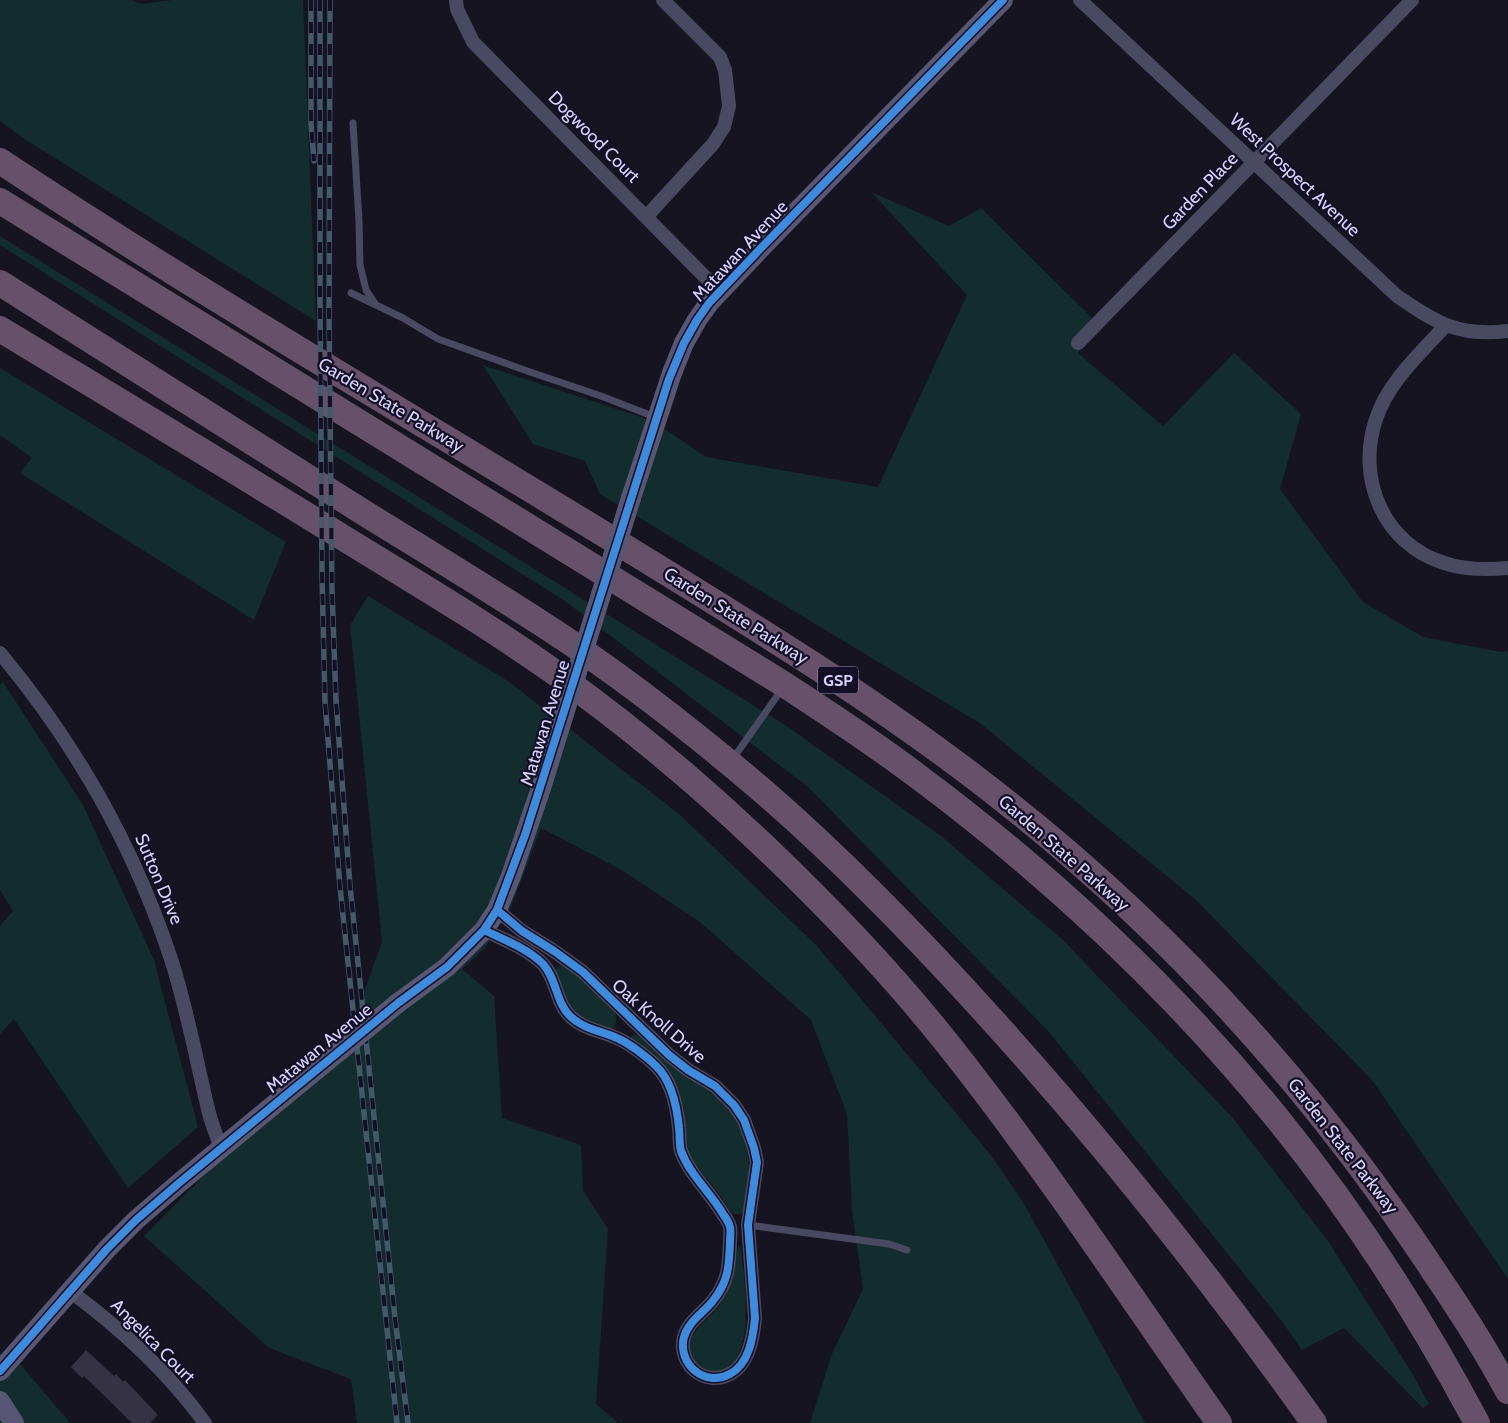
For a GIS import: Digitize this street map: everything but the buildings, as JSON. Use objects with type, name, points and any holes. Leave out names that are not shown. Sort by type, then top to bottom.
[{"type":"highway","name":"Garden State Parkway","points":[[0,161],[153,259],[792,650],[912,732],[1012,807],[1134,913],[1211,989],[1283,1069],[1350,1152],[1388,1203],[1454,1301],[1508,1391]]},
{"type":"highway","name":"Garden State Parkway","points":[[0,201],[785,685],[917,775],[1005,845],[1088,918],[1148,976],[1206,1037],[1278,1119],[1349,1215],[1412,1309],[1478,1423]]},
{"type":"highway","points":[[0,283],[569,642],[729,764],[796,821],[949,972],[1043,1076],[1123,1170],[1189,1253],[1314,1423]]},
{"type":"highway","points":[[0,329],[310,517],[514,644],[600,707],[724,810],[771,852],[839,921],[946,1042],[1032,1157],[1219,1423]]},
{"type":"street","name":"Dogwood Court","points":[[456,0],[457,9],[474,42],[720,292]]},
{"type":"street","points":[[646,217],[714,144],[724,127],[729,106],[725,70],[720,57],[663,0]]},
{"type":"street","name":"Matawan Avenue","points":[[0,1371],[107,1249],[136,1220],[398,1003],[447,967],[484,930],[497,910],[514,868],[541,788],[657,418],[684,343],[697,320],[761,248],[1004,0]]},
{"type":"street","name":"West Prospect Avenue","points":[[1080,0],[1397,296],[1445,326],[1468,332],[1488,334],[1508,332]]},
{"type":"street","name":"Garden Place","points":[[1078,343],[1412,0]]},
{"type":"street","points":[[1445,326],[1398,379],[1382,403],[1370,440],[1368,459],[1374,493],[1389,524],[1401,538],[1415,549],[1445,564],[1492,570],[1508,568]]},
{"type":"street","name":"Sutton Drive","points":[[0,653],[22,679],[54,723],[86,774],[135,866],[171,958],[196,1052],[208,1111],[221,1149]]},
{"type":"street","name":"Oak Knoll Drive","points":[[497,910],[522,931],[583,972],[669,1055],[688,1070],[715,1086],[734,1105],[744,1120],[757,1162],[748,1225],[754,1330],[751,1343],[741,1364],[730,1374],[715,1378],[703,1376],[694,1371],[687,1363],[683,1354],[682,1344],[689,1326],[716,1297],[729,1270],[730,1226],[714,1198],[692,1172],[680,1148],[678,1115],[668,1085],[659,1069],[620,1039],[584,1026],[571,1017],[563,1007],[544,965]]},
{"type":"street","points":[[484,930],[518,947],[544,965],[554,951]]},
{"type":"street","name":"Oak Knoll Drive","points":[[620,1039],[631,1020]]},
{"type":"street","points":[[730,1226],[748,1225]]},
{"type":"street","name":"Angelica Court","points":[[70,1291],[95,1309],[146,1356],[205,1423]]},
{"type":"street","points":[[0,1401],[14,1423]]},
{"type":"lane","points":[[353,124],[360,265],[366,290],[376,305]]},
{"type":"lane","points":[[351,292],[438,339],[601,396],[657,418]]},
{"type":"lane","points":[[729,764],[785,685]]},
{"type":"lane","points":[[748,1225],[889,1244],[907,1250]]},
{"type":"green space","points":[[0,0],[132,0],[142,4],[172,0],[303,0],[316,321],[26,140],[0,121]]},
{"type":"green space","points":[[871,192],[949,226],[981,208],[1099,325],[1078,353],[1163,426],[1234,353],[1301,414],[1280,489],[1363,602],[1423,637],[1501,652],[1508,651],[1508,1279],[1372,1080],[1196,900],[981,724],[600,494],[585,461],[533,444],[483,365],[653,421],[706,457],[878,487],[967,295]]},
{"type":"green space","points":[[0,236],[788,727],[941,836],[1063,940],[1232,1117],[1328,1241],[1412,1373],[1429,1404],[1423,1408],[1344,1328],[1302,1350],[1281,1320],[1049,1032],[808,787],[565,601],[0,245]]},
{"type":"green space","points":[[0,368],[286,542],[254,620],[20,473],[32,458],[0,435]]},
{"type":"green space","points":[[368,596],[508,681],[679,814],[817,946],[990,1154],[1023,1202],[1145,1423],[810,1423],[832,1354],[863,1289],[852,1211],[847,1114],[811,1020],[700,922],[620,869],[541,828],[511,907],[484,949],[462,969],[494,996],[502,1118],[581,1145],[583,1191],[608,1229],[596,1404],[618,1423],[357,1423],[351,1379],[269,1348],[144,1236],[320,1058],[348,1036],[382,942],[350,625]]},
{"type":"green space","points":[[3,682],[83,805],[154,960],[198,1127],[128,1188],[14,1019],[0,1034],[0,926],[13,911],[0,890],[0,684]]},
{"type":"green space","points":[[561,965],[582,979],[615,1013],[616,1021],[612,1029],[595,1026],[570,1010],[555,970]]},
{"type":"green space","points":[[634,1034],[647,1042],[668,1063],[713,1093],[729,1109],[735,1119],[744,1140],[749,1163],[748,1188],[743,1212],[740,1214],[734,1214],[730,1211],[720,1195],[689,1156],[684,1125],[684,1109],[681,1100],[630,1039]]},
{"type":"green space","points":[[738,1246],[740,1247],[746,1295],[746,1314],[741,1350],[734,1362],[724,1370],[710,1373],[699,1369],[688,1347],[694,1333],[721,1303],[728,1290]]},
{"type":"green space","points":[[11,1353],[70,1423],[0,1423],[0,1354]]},
{"type":"railway","points":[[311,0],[311,123],[314,161]]},
{"type":"railway","points":[[320,0],[320,302],[325,702],[340,887],[397,1423]]},
{"type":"railway","points":[[330,0],[329,318],[332,591],[336,701],[350,886],[395,1318],[408,1423]]},
{"type":"cycle path","points":[[0,1371],[107,1249],[136,1220],[398,1003],[447,967],[484,930],[497,910],[525,835],[669,379],[684,343],[709,303],[1003,0]]},
{"type":"cycle path","points":[[484,930],[523,949],[543,964],[548,970],[562,1005],[571,1017],[582,1025],[613,1036],[628,1044],[652,1062],[666,1079],[675,1103],[681,1151],[695,1176],[727,1220],[730,1230],[730,1251],[725,1280],[712,1302],[692,1322],[684,1337],[683,1347],[689,1364],[702,1375],[711,1378],[730,1374],[742,1364],[746,1357],[753,1334],[755,1318],[748,1225],[757,1162],[744,1120],[734,1105],[715,1086],[688,1070],[669,1055],[583,972],[522,931],[497,910]]}]
